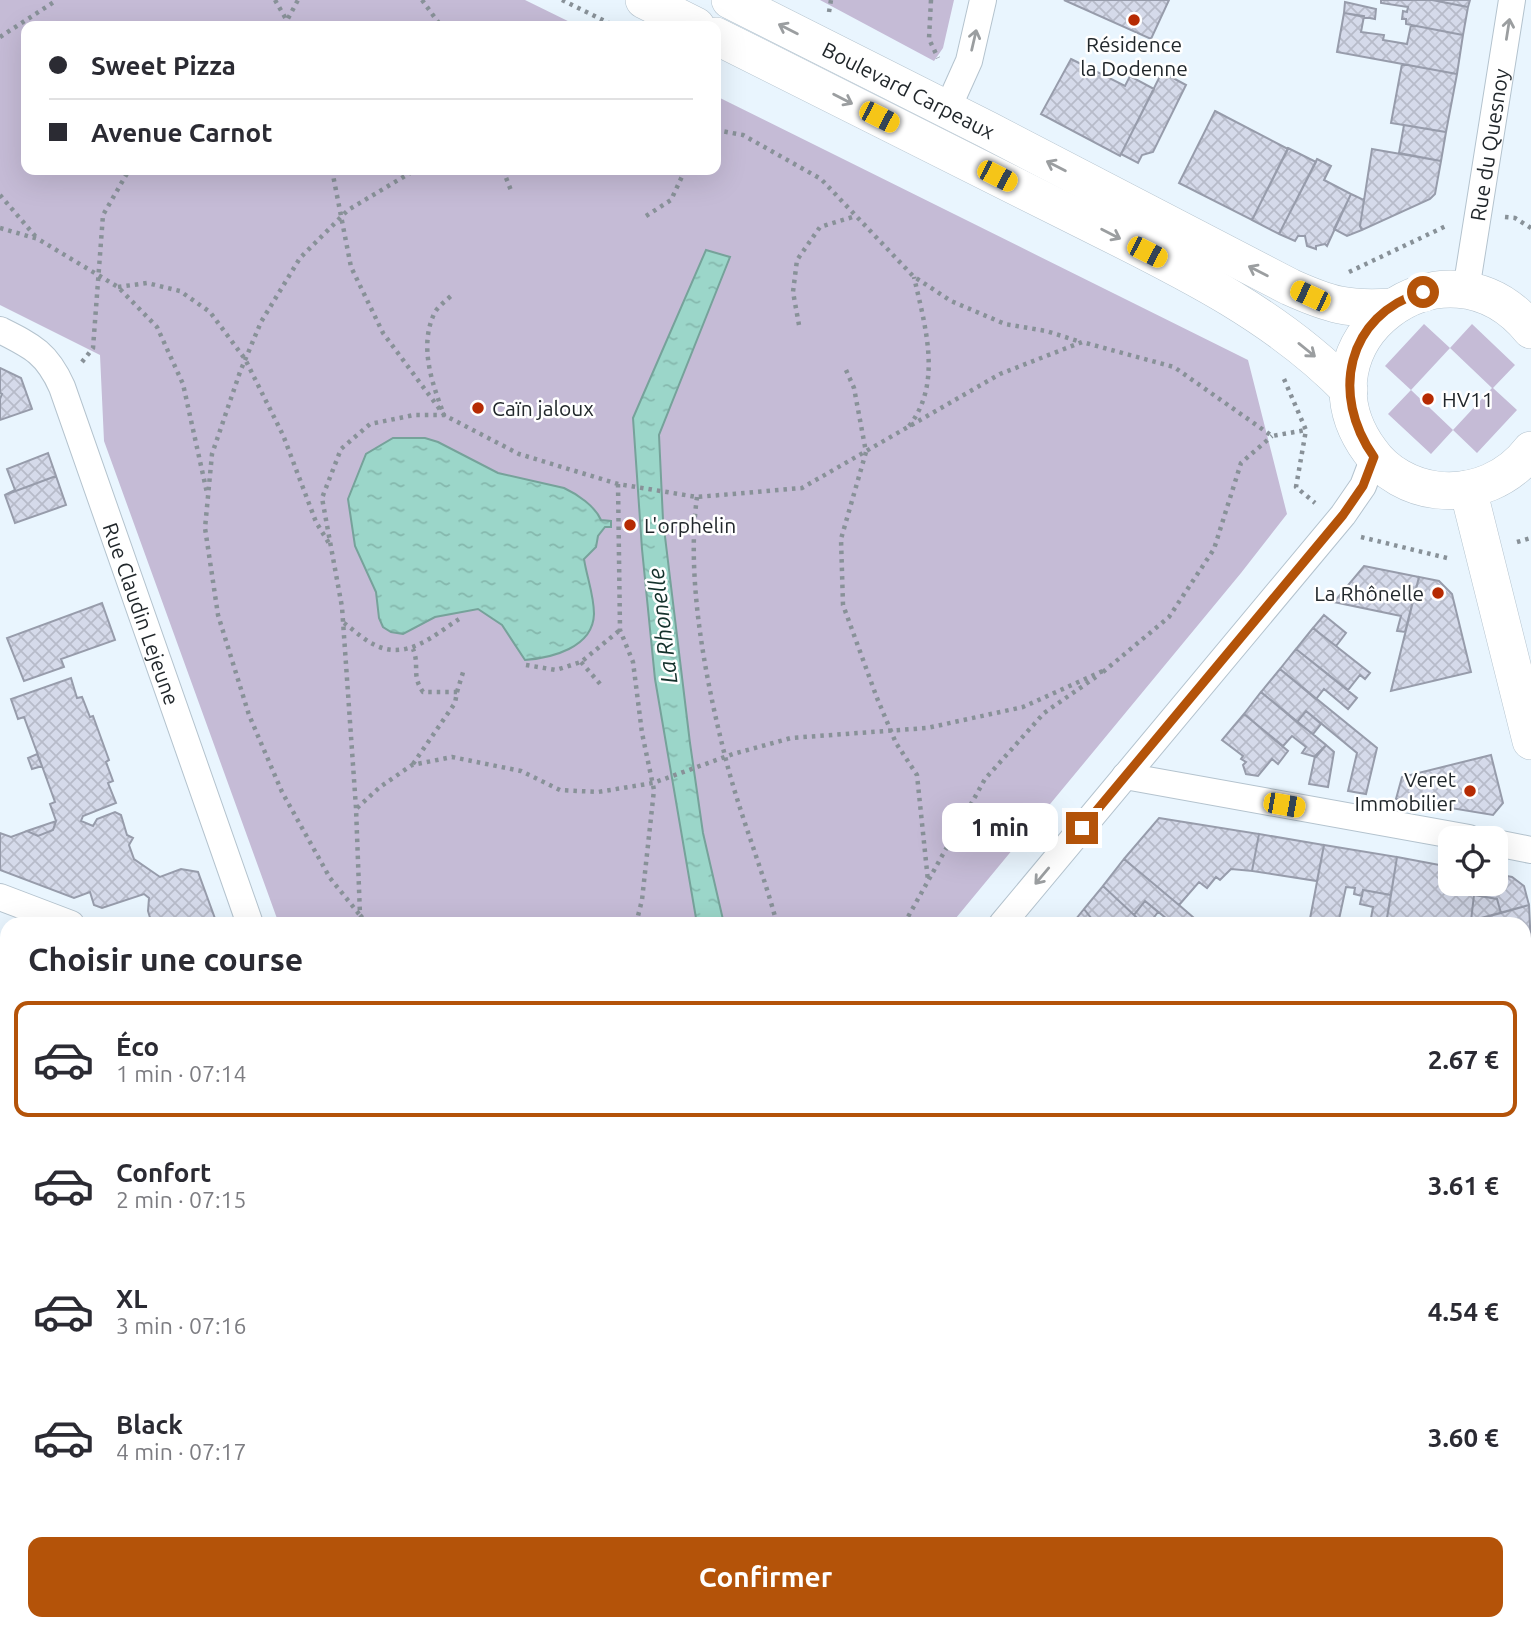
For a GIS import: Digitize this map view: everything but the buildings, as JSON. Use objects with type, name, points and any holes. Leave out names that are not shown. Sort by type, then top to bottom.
[{"type":"main road","points":[[644,0],[686,21]]},
{"type":"main road","name":"Boulevard Carpeaux","points":[[730,0],[954,94],[1310,296],[1343,307],[1392,307]]},
{"type":"main road","name":"Boulevard Carpeaux","points":[[721,39],[1199,280],[1300,344],[1349,390]]},
{"type":"main road","points":[[1523,312],[1466,290],[1423,292],[1392,307],[1372,325],[1362,339],[1352,363],[1349,390],[1355,426],[1374,457],[1393,474],[1416,485],[1442,491],[1468,489],[1508,473],[1531,450]]},
{"type":"main road","points":[[1468,489],[1531,741]]},
{"type":"street","points":[[954,94],[983,0]]},
{"type":"street","name":"Rue du Quesnoy","points":[[1466,290],[1512,0]]},
{"type":"street","name":"Rue Claudin Lejeune","points":[[0,330],[38,351],[54,370],[62,387],[248,917]]},
{"type":"street","points":[[1008,917],[1343,515],[1363,486],[1374,457]]},
{"type":"street","points":[[1125,776],[1438,832]]},
{"type":"street","points":[[1508,845],[1531,849]]},
{"type":"street","points":[[0,897],[53,917]]},
{"type":"path","points":[[25,21],[57,0]]},
{"type":"path","points":[[275,0],[286,20]]},
{"type":"path","points":[[286,20],[298,0]]},
{"type":"path","points":[[422,0],[437,21]]},
{"type":"path","points":[[562,0],[605,21]]},
{"type":"path","points":[[931,0],[929,39],[954,94]]},
{"type":"path","points":[[0,37],[21,23]]},
{"type":"path","points":[[721,131],[743,135],[821,179],[914,276],[950,301],[1005,324],[1046,331],[1174,367],[1272,436]]},
{"type":"path","points":[[62,387],[93,348],[103,215],[126,175]]},
{"type":"path","points":[[333,175],[351,267],[383,333],[444,415],[519,454],[618,484],[697,497],[802,488],[1000,374],[1082,342]]},
{"type":"path","points":[[360,915],[330,878],[282,792],[249,715],[218,615],[205,528],[212,454],[245,359],[261,322],[300,258],[348,210],[407,175]]},
{"type":"path","points":[[505,175],[512,193]]},
{"type":"path","points":[[646,216],[671,200],[683,175]]},
{"type":"path","points":[[0,195],[38,239]]},
{"type":"path","points":[[799,325],[793,292],[797,260],[820,227],[856,216]]},
{"type":"path","points":[[1515,218],[1531,228]]},
{"type":"path","points":[[1310,296],[1332,279],[1448,225]]},
{"type":"path","points":[[0,228],[38,239],[118,287],[157,327],[183,384],[208,497]]},
{"type":"path","points":[[906,429],[920,412],[930,380],[925,326],[914,276]]},
{"type":"path","points":[[118,287],[147,283],[180,291],[210,312],[245,359],[283,435],[316,522],[332,549]]},
{"type":"path","points":[[444,415],[433,385],[426,350],[434,313],[453,294]]},
{"type":"path","points":[[846,370],[854,388],[866,452],[841,539],[843,605],[892,732],[917,775],[928,882]]},
{"type":"path","points":[[1281,373],[1306,430],[1296,487]]},
{"type":"path","points":[[360,915],[356,808],[343,623],[323,498],[341,449],[370,424],[414,415],[444,415]]},
{"type":"path","points":[[908,917],[985,779],[1044,713],[1105,670],[1169,617],[1214,549],[1241,463],[1272,436],[1306,430]]},
{"type":"path","points":[[618,484],[620,630],[633,662],[642,733],[654,790],[638,917]]},
{"type":"path","points":[[697,497],[694,520],[698,623],[725,757],[775,917]]},
{"type":"path","points":[[1353,534],[1453,559]]},
{"type":"path","points":[[343,623],[377,646],[397,650],[413,649],[459,619]]},
{"type":"path","points":[[526,665],[556,670],[581,662],[620,630]]},
{"type":"path","points":[[413,649],[416,682],[423,692],[457,692]]},
{"type":"path","points":[[581,662],[601,685]]},
{"type":"path","points":[[356,808],[412,765],[454,703],[464,668]]},
{"type":"path","points":[[412,765],[452,757],[521,771],[560,790],[598,792],[653,783],[725,757],[791,738],[927,728],[1023,707],[1105,670]]},
{"type":"shaded area","points":[[0,0],[525,0],[568,21],[21,21],[21,175],[721,175],[721,98],[1248,360],[1287,514],[957,917],[276,917],[104,441],[100,355],[0,305]]},
{"type":"shaded area","points":[[820,0],[954,0],[943,48],[934,61]]},
{"type":"shaded area","points":[[1424,324],[1450,348],[1411,390],[1385,366]]},
{"type":"shaded area","points":[[1472,324],[1515,365],[1493,388],[1517,410],[1477,453],[1453,430],[1492,388],[1450,348]]},
{"type":"shaded area","points":[[1411,390],[1453,430],[1431,454],[1388,414]]},
{"type":"water","name":"La Rhonelle","points":[[706,250],[730,257],[659,435],[663,520],[690,743],[703,833],[722,917],[696,917],[655,679],[633,418]]},
{"type":"water","points":[[393,438],[425,438],[498,473],[564,488],[585,501],[601,520],[611,521],[611,527],[605,527],[598,536],[596,547],[584,559],[594,614],[592,626],[579,643],[558,654],[525,660],[502,625],[478,609],[435,617],[403,634],[383,627],[379,618],[376,592],[355,546],[348,499],[366,454]]},
{"type":"place","name":"Résidence la Dodenne","points":[[1134,20]]},
{"type":"place","name":"HV11","points":[[1428,399]]},
{"type":"place","name":"Caïn jaloux","points":[[478,408]]},
{"type":"place","name":"L'orphelin","points":[[630,525]]},
{"type":"place","name":"La Rhônelle","points":[[1438,593]]},
{"type":"place","name":"Veret Immobilier","points":[[1470,791]]},
{"type":"route","points":[[1082,828],[1343,515],[1363,486],[1374,457],[1363,442],[1352,417],[1349,390],[1352,363],[1366,332],[1378,318],[1399,302],[1423,292]]}]
